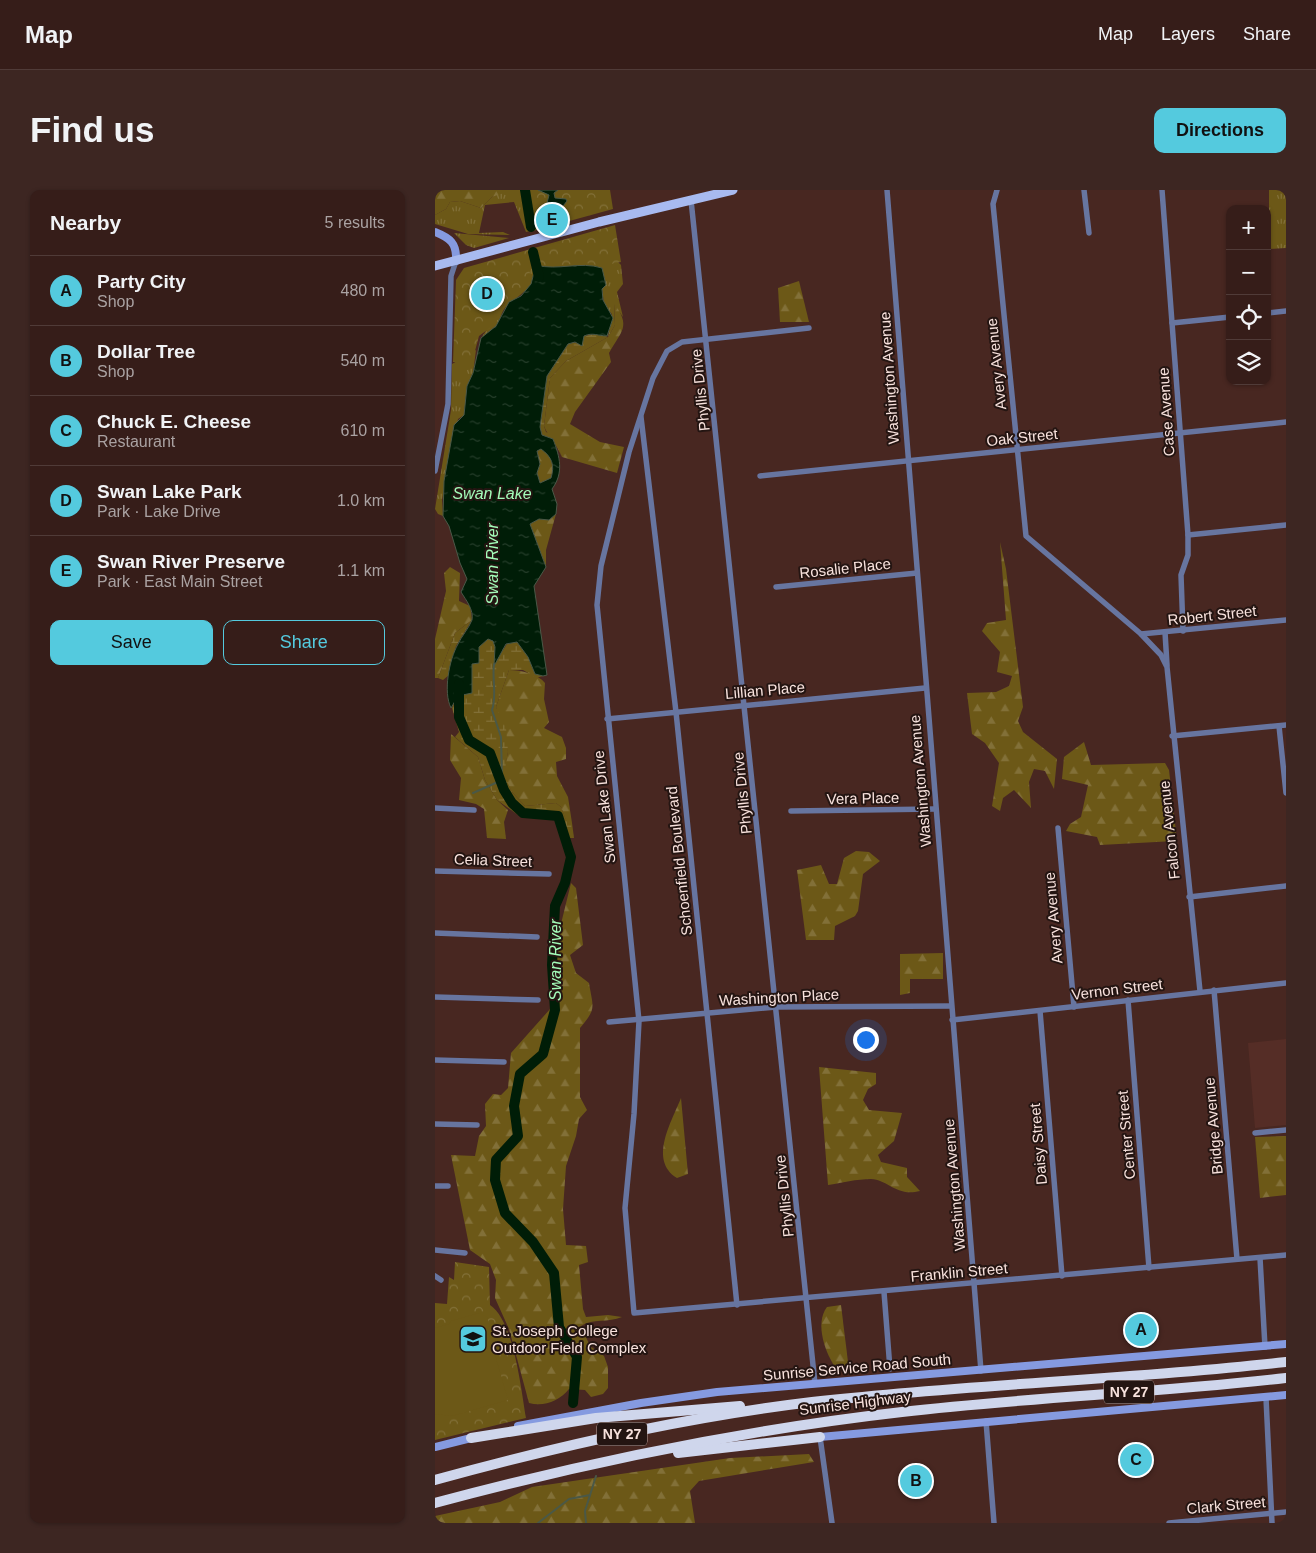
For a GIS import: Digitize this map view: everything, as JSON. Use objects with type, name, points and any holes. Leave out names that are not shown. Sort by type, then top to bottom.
[{"type":"highway","name":"Sunrise Highway","points":[[435,1480],[657,1426],[812,1402],[1286,1362]]},
{"type":"highway","name":"Sunrise Highway","points":[[435,1503],[624,1458],[731,1436],[899,1412],[1286,1378]]},
{"type":"highway","points":[[471,1438],[596,1418],[812,1402]]},
{"type":"highway","points":[[624,1458],[820,1437]]},
{"type":"main road","points":[[435,266],[733,190]]},
{"type":"main road","points":[[435,232],[447,237],[453,243],[456,261]]},
{"type":"main road","name":"Sunrise Service Road South","points":[[435,1447],[550,1419],[649,1401],[815,1384],[1286,1344]]},
{"type":"main road","points":[[820,1437],[1286,1395]]},
{"type":"street","name":"Washington Avenue","points":[[887,190],[925,688],[981,1371]]},
{"type":"street","name":"Avery Avenue","points":[[997,190],[993,204],[1026,536],[1141,634]]},
{"type":"street","points":[[1084,190],[1089,233]]},
{"type":"street","name":"Case Avenue","points":[[1162,190],[1189,555],[1181,575],[1183,631]]},
{"type":"street","name":"Phyllis Drive","points":[[691,200],[707,338],[815,1384]]},
{"type":"street","points":[[435,471],[448,404],[451,276],[456,261]]},
{"type":"street","points":[[1271,313],[1286,311]]},
{"type":"street","points":[[1172,323],[1226,317]]},
{"type":"street","name":"Swan Lake Drive","points":[[634,1313],[625,1208],[634,1114],[639,1021],[597,605],[601,566],[629,452],[653,378],[667,351],[682,342],[809,328]]},
{"type":"street","name":"Schoenfield Boulevard","points":[[641,415],[676,712],[737,1305]]},
{"type":"street","name":"Oak Street","points":[[760,476],[1286,422]]},
{"type":"street","points":[[1188,535],[1286,525]]},
{"type":"street","name":"Rosalie Place","points":[[776,587],[917,574]]},
{"type":"street","name":"Robert Street","points":[[1141,634],[1286,620]]},
{"type":"street","name":"Falcon Avenue","points":[[1165,632],[1172,736],[1200,991]]},
{"type":"street","points":[[1141,634],[1161,655],[1167,667]]},
{"type":"street","name":"Lillian Place","points":[[607,718],[925,688]]},
{"type":"street","points":[[1172,736],[1286,725]]},
{"type":"street","points":[[1279,726],[1286,793]]},
{"type":"street","points":[[435,808],[474,810]]},
{"type":"street","name":"Vera Place","points":[[791,811],[935,809]]},
{"type":"street","name":"Avery Avenue","points":[[1058,828],[1074,1007]]},
{"type":"street","name":"Celia Street","points":[[435,871],[549,874]]},
{"type":"street","points":[[1189,898],[1286,886]]},
{"type":"street","points":[[435,933],[537,937]]},
{"type":"street","name":"Vernon Street","points":[[952,1020],[1200,991],[1286,983]]},
{"type":"street","name":"Bridge Avenue","points":[[1214,990],[1237,1259]]},
{"type":"street","points":[[435,997],[538,1000]]},
{"type":"street","name":"Center Street","points":[[1128,1000],[1149,1268]]},
{"type":"street","name":"Washington Place","points":[[609,1022],[639,1021],[776,1007],[951,1006]]},
{"type":"street","name":"Daisy Street","points":[[1040,1011],[1062,1276]]},
{"type":"street","points":[[435,1060],[504,1062]]},
{"type":"street","points":[[435,1124],[477,1125]]},
{"type":"street","points":[[1255,1133],[1286,1130]]},
{"type":"street","points":[[435,1186],[448,1186]]},
{"type":"street","points":[[435,1250],[465,1253]]},
{"type":"street","name":"Franklin Street","points":[[634,1313],[1286,1255]]},
{"type":"street","points":[[1260,1258],[1265,1346]]},
{"type":"street","points":[[435,1276],[441,1280]]},
{"type":"street","points":[[883,1292],[890,1369]]},
{"type":"street","points":[[1266,1398],[1272,1523]]},
{"type":"street","points":[[986,1421],[994,1523]]},
{"type":"street","points":[[820,1437],[832,1523]]},
{"type":"street","name":"Clark Street","points":[[1169,1523],[1286,1512]]},
{"type":"shaded area","points":[[1286,1039],[1286,1125],[1255,1128],[1248,1043]]},
{"type":"green space","points":[[435,190],[506,190],[506,192],[492,197],[481,208],[460,201],[450,202],[446,209],[435,215]]},
{"type":"green space","points":[[506,190],[571,190],[534,230],[526,232],[514,202],[485,205],[479,233],[503,232],[510,235],[468,234],[435,224],[435,215],[446,209],[450,202],[460,201],[481,208],[492,197]]},
{"type":"green space","points":[[525,190],[610,190],[613,209],[533,231]]},
{"type":"green space","points":[[1269,190],[1286,190],[1286,248],[1271,249],[1271,205],[1269,205]]},
{"type":"green space","points":[[615,225],[621,262],[601,266],[586,263],[547,266],[537,264],[532,267],[522,291],[505,303],[491,327],[479,336],[472,362],[453,362],[456,280],[464,268]]},
{"type":"green space","points":[[454,233],[509,238],[474,248],[466,245]]},
{"type":"green space","points":[[617,261],[621,265],[623,284],[617,292],[623,317],[614,304],[615,325],[608,337],[612,314],[605,305],[599,283],[586,265],[546,268],[537,266],[539,262]]},
{"type":"green space","points":[[531,265],[534,272],[532,284],[505,308],[496,326],[481,338]]},
{"type":"green space","points":[[799,281],[809,322],[780,322],[778,288]]},
{"type":"green space","points":[[614,303],[622,318],[623,328],[609,353],[611,362],[575,412],[570,424],[600,442],[624,447],[617,473],[562,457],[544,426],[550,378],[566,361],[608,337],[615,325]]},
{"type":"green space","points":[[599,333],[608,337],[566,361],[550,378],[544,426],[546,432],[554,436],[562,457],[553,439],[542,435],[540,427],[547,376],[568,344],[582,341],[584,336]]},
{"type":"green space","points":[[476,350],[473,373],[467,386],[464,415],[458,419],[442,500],[443,516],[438,514],[435,509],[451,410],[452,364]]},
{"type":"green space","points":[[541,448],[550,458],[553,469],[551,478],[546,482],[540,483],[537,473],[540,464],[537,451]]},
{"type":"green space","points":[[556,514],[546,550],[546,567],[530,524],[539,519],[549,520]]},
{"type":"green space","points":[[1000,542],[1006,569],[1023,707],[1018,721],[1023,732],[1057,759],[1054,789],[1045,771],[1034,769],[1029,782],[1031,808],[1014,790],[1003,798],[1000,811],[992,806],[999,763],[985,743],[972,734],[967,693],[996,692],[1009,686],[1012,676],[997,672],[1000,652],[982,631],[987,623],[1006,620]]},
{"type":"green space","points":[[450,567],[460,573],[459,601],[470,606],[472,620],[455,633],[438,678],[435,678],[435,639],[446,591],[444,573]]},
{"type":"green space","points":[[472,620],[456,646],[449,675],[443,680],[438,678],[455,633]]},
{"type":"green space","points":[[488,639],[493,641],[495,647],[494,664],[507,644],[517,642],[528,657],[535,674],[543,676],[536,678],[523,670],[509,670],[496,707],[506,728],[508,752],[504,775],[512,792],[525,806],[556,803],[561,807],[567,822],[572,823],[574,838],[566,838],[561,822],[556,819],[518,815],[497,800],[485,780],[478,757],[455,737],[459,732],[452,708],[472,664],[479,663],[479,647]]},
{"type":"green space","points":[[509,670],[529,673],[545,683],[544,699],[549,722],[544,728],[562,737],[566,748],[566,759],[556,762],[557,776],[568,797],[572,823],[567,823],[561,807],[556,803],[525,806],[512,792],[503,775],[508,752],[496,707]]},
{"type":"green space","points":[[451,734],[478,757],[485,780],[497,800],[508,810],[504,822],[506,839],[487,838],[484,809],[476,804],[459,800],[461,778],[450,760]]},
{"type":"green space","points":[[1084,742],[1091,765],[1165,763],[1169,770],[1176,832],[1175,841],[1100,845],[1097,837],[1066,831],[1070,824],[1081,817],[1088,785],[1062,779],[1064,757]]},
{"type":"green space","points":[[856,851],[869,852],[880,861],[863,874],[858,911],[855,916],[835,926],[834,940],[806,940],[797,870],[821,865],[829,884],[837,884],[844,858]]},
{"type":"green space","points":[[571,883],[576,888],[583,945],[570,955],[576,973],[589,983],[592,1007],[589,1016],[580,1028],[580,1097],[587,1110],[579,1119],[576,1136],[566,1166],[563,1209],[566,1245],[586,1246],[588,1262],[579,1265],[583,1309],[586,1317],[608,1315],[622,1317],[591,1322],[581,1326],[590,1346],[604,1356],[608,1367],[608,1388],[603,1394],[591,1397],[585,1390],[569,1389],[556,1400],[535,1404],[529,1403],[509,1329],[495,1298],[496,1280],[490,1264],[470,1250],[451,1155],[475,1156],[479,1136],[486,1126],[485,1104],[493,1094],[501,1095],[508,1088],[511,1053],[551,1008],[560,928]]},
{"type":"green space","points":[[943,953],[943,979],[910,979],[910,993],[900,995],[900,954]]},
{"type":"green space","points":[[819,1067],[876,1073],[876,1084],[868,1089],[863,1100],[869,1110],[902,1113],[894,1141],[878,1155],[881,1162],[907,1168],[907,1177],[920,1191],[905,1192],[871,1179],[828,1185]]},
{"type":"green space","points":[[681,1098],[688,1174],[677,1178],[668,1170],[664,1161],[663,1151],[668,1129]]},
{"type":"green space","points":[[1286,1136],[1286,1195],[1260,1198],[1255,1137]]},
{"type":"green space","name":"St. Joseph College Outdoor Field Complex","points":[[455,1262],[489,1267],[490,1305],[498,1313],[511,1340],[526,1418],[435,1440],[435,1303],[447,1304],[449,1277],[454,1280]]},
{"type":"green space","points":[[841,1305],[849,1370],[837,1370],[829,1356],[823,1339],[823,1314],[827,1307]]},
{"type":"green space","points":[[479,1313],[487,1317],[495,1345],[493,1348],[508,1400],[452,1416],[435,1414],[435,1328]]},
{"type":"green space","points":[[809,1454],[814,1462],[699,1481],[690,1491],[695,1523],[435,1523],[435,1516],[500,1502],[532,1487],[730,1458]]},
{"type":"water","points":[[538,190],[558,190],[554,193],[555,198],[566,199],[567,201],[560,210],[547,210],[549,195]]},
{"type":"water","name":"Swan Lake","points":[[536,265],[553,267],[585,265],[602,268],[606,285],[602,289],[603,300],[613,318],[607,336],[587,335],[584,336],[582,346],[575,342],[568,344],[547,376],[540,427],[542,435],[553,439],[559,459],[558,477],[552,489],[557,504],[556,514],[549,520],[539,519],[530,524],[546,567],[534,586],[547,675],[535,674],[528,657],[517,642],[506,644],[494,666],[495,647],[493,641],[488,639],[479,647],[479,663],[472,664],[472,693],[458,696],[451,708],[447,694],[450,667],[459,641],[472,620],[469,605],[461,592],[467,579],[449,526],[443,516],[444,481],[454,425],[464,415],[467,386],[473,373],[481,338],[496,326],[509,302],[521,296],[531,284]],"holes":[[[541,449],[552,462],[552,473],[551,478],[540,483],[537,473],[540,464],[537,451]]]},
{"type":"waterway","name":"Swan River","points":[[525,190],[531,227]]},
{"type":"waterway","name":"Swan River","points":[[533,252],[539,277]]},
{"type":"waterway","points":[[473,793],[500,781],[502,777],[501,737],[492,710],[494,699],[494,664]]},
{"type":"waterway","name":"Swan River","points":[[459,684],[459,717],[469,740],[490,753],[504,790],[512,803],[523,813],[558,816],[571,857],[565,883],[555,906],[552,965],[555,1010],[543,1054],[520,1074],[514,1106],[518,1136],[496,1160],[495,1180],[505,1213],[533,1242],[554,1273],[559,1327],[577,1357],[573,1403]]},
{"type":"waterway","name":"Swan River","points":[[586,1523],[585,1511],[596,1476]]},
{"type":"waterway","points":[[538,1523],[569,1499],[590,1495]]},
{"type":"place","name":"Swan River Preserve","points":[[552,220]]},
{"type":"place","name":"Swan Lake Park","points":[[487,294]]},
{"type":"place","name":"Party City","points":[[1141,1330]]},
{"type":"place","name":"St. Joseph College Outdoor Field Complex","points":[[473,1339]]},
{"type":"place","name":"Chuck E. Cheese","points":[[1136,1460]]},
{"type":"place","name":"Dollar Tree","points":[[916,1481]]}]
